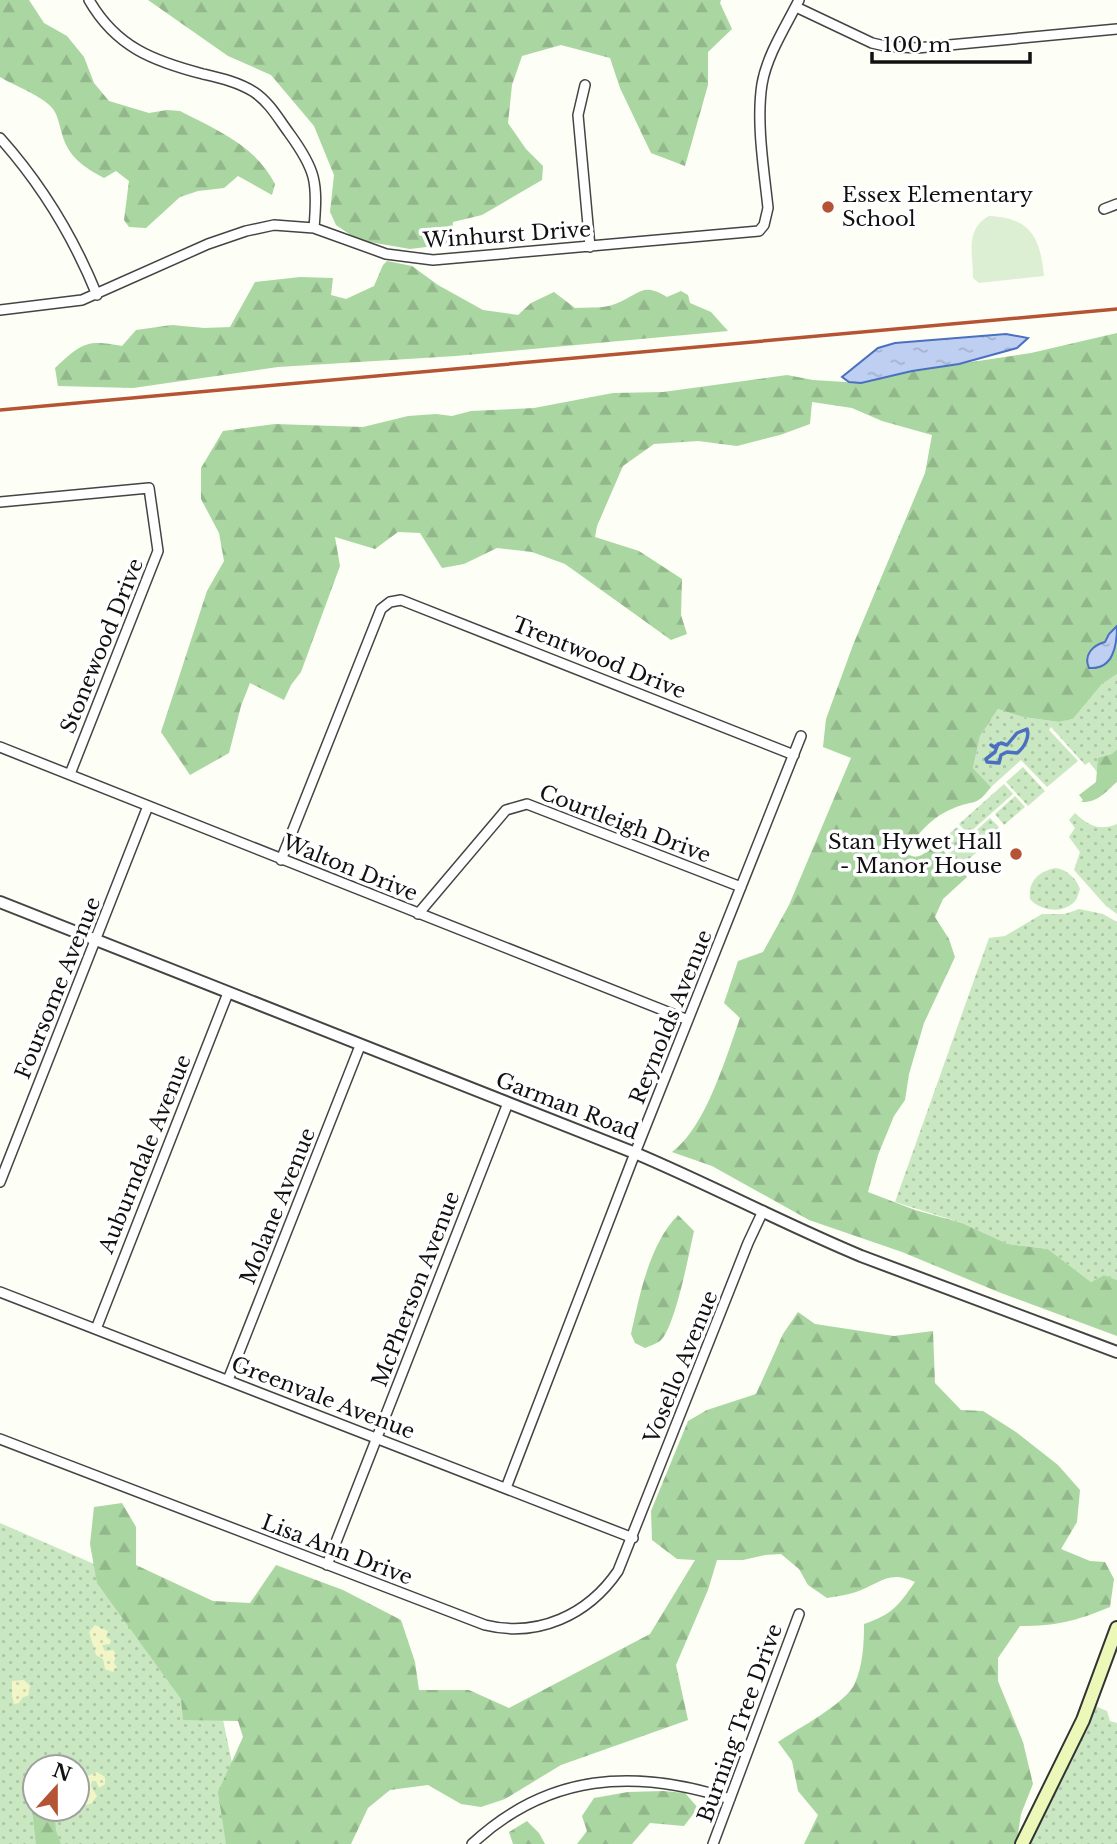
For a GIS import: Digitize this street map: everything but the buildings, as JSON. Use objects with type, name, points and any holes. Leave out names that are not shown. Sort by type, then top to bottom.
[{"type":"main road","points":[[1022,1844],[1083,1720],[1117,1628]]},
{"type":"street","points":[[89,0],[105,23],[134,49],[167,65],[241,85],[263,100],[310,164],[316,192],[314,228]]},
{"type":"street","points":[[798,4],[872,43],[885,46],[918,48],[1117,29]]},
{"type":"street","name":"Winhurst Drive","points":[[0,310],[68,303],[97,295],[227,237],[274,225],[314,228],[386,254],[420,260],[446,260],[759,231],[764,225],[768,208],[760,105],[762,82],[798,4]]},
{"type":"street","points":[[585,85],[578,115],[590,247]]},
{"type":"street","points":[[0,138],[29,170],[69,233],[97,295]]},
{"type":"street","points":[[1104,209],[1117,204]]},
{"type":"street","name":"Stonewood Drive","points":[[0,502],[149,488],[158,551],[70,774]]},
{"type":"street","name":"Trentwood Drive","points":[[281,860],[381,609],[390,602],[401,600],[412,603],[794,755]]},
{"type":"street","name":"Reynolds Avenue","points":[[506,1488],[635,1153],[801,736]]},
{"type":"street","name":"Walton Drive","points":[[0,747],[688,1020]]},
{"type":"street","name":"Courtleigh Drive","points":[[418,914],[506,810],[527,804],[741,887]]},
{"type":"street","name":"Foursome Avenue","points":[[0,1182],[148,806]]},
{"type":"street","name":"Garman Road","points":[[0,902],[635,1153],[861,1256],[1117,1352]]},
{"type":"street","name":"Auburndale Avenue","points":[[96,1329],[228,993]]},
{"type":"street","name":"Molane Avenue","points":[[228,1380],[360,1046]]},
{"type":"street","name":"McPherson Avenue","points":[[327,1565],[508,1103]]},
{"type":"street","name":"Vosello Avenue","points":[[633,1538],[748,1243],[763,1211]]},
{"type":"street","name":"Greenvale Avenue","points":[[0,1292],[633,1538]]},
{"type":"street","name":"Lisa Ann Drive","points":[[0,1439],[485,1625],[510,1629],[528,1629],[562,1619],[589,1603],[618,1571],[633,1538]]},
{"type":"street","name":"Burning Tree Drive","points":[[713,1844],[799,1614]]},
{"type":"street","points":[[472,1844],[513,1812],[583,1785],[630,1780],[652,1781],[673,1783],[730,1799]]},
{"type":"shaded area","points":[[989,216],[1015,221],[1031,232],[1040,250],[1044,276],[979,283],[973,278],[973,235],[981,221]]},
{"type":"shaded area","points":[[1117,674],[1117,749],[1097,772],[1089,762],[1085,765],[1051,727],[1049,730],[1078,761],[1047,787],[1021,760],[991,787],[973,768],[980,736],[998,709],[1023,717],[1059,722],[1073,719],[1102,684]]},
{"type":"shaded area","points":[[1023,767],[1045,791],[1028,806],[1006,782]]},
{"type":"shaded area","points":[[1004,784],[1013,794],[968,834],[959,824]]},
{"type":"shaded area","points":[[1015,796],[1025,807],[1004,825],[995,814]]},
{"type":"shaded area","points":[[1075,813],[1094,826],[1117,824],[1117,914],[1106,906],[1074,870],[1080,852],[1069,837],[1075,828],[1069,820]]},
{"type":"shaded area","points":[[990,818],[999,827],[979,846],[970,836]]},
{"type":"shaded area","points":[[957,827],[978,851],[961,866],[939,842]]},
{"type":"shaded area","points":[[1056,868],[1071,875],[1080,889],[1072,904],[1056,910],[1034,903],[1030,899],[1030,893],[1036,878]]},
{"type":"shaded area","points":[[1079,909],[1103,914],[1117,922],[1117,1280],[1104,1275],[1091,1282],[1048,1249],[1008,1244],[962,1223],[895,1202],[989,938],[1005,936],[1042,914],[1065,914]]},
{"type":"shaded area","points":[[0,1523],[200,1610],[249,1844],[0,1844]]},
{"type":"shaded area","points":[[1095,1706],[1107,1711],[1110,1721],[1117,1723],[1117,1844],[1029,1844],[1077,1748]]},
{"type":"green space","points":[[0,0],[29,0],[44,23],[67,36],[84,57],[94,83],[109,101],[149,113],[180,111],[234,140],[267,171],[275,184],[272,195],[238,176],[224,188],[198,191],[180,197],[146,228],[129,227],[124,220],[129,181],[116,171],[104,178],[80,163],[67,147],[53,109],[36,96],[0,77]]},
{"type":"green space","points":[[148,0],[721,0],[732,29],[708,52],[708,85],[685,166],[651,153],[620,88],[610,58],[561,45],[522,56],[512,85],[508,123],[526,149],[543,166],[542,180],[482,215],[453,222],[451,244],[410,249],[358,240],[336,225],[330,212],[334,175],[314,126],[271,75],[228,56]]},
{"type":"green space","points":[[387,261],[412,266],[438,285],[483,310],[518,315],[531,303],[554,292],[575,308],[611,306],[646,290],[659,292],[667,297],[681,291],[688,295],[690,303],[711,312],[728,331],[456,356],[278,367],[133,388],[58,386],[55,368],[85,345],[100,343],[122,346],[136,330],[172,325],[230,327],[255,282],[300,277],[333,278],[331,295],[346,299],[374,286]]},
{"type":"green space","points":[[1117,333],[1117,674],[1102,684],[1073,719],[1059,722],[1023,717],[998,709],[980,736],[973,768],[991,787],[978,800],[947,811],[934,819],[908,849],[908,854],[920,856],[936,842],[967,877],[943,899],[935,917],[949,939],[955,957],[924,1023],[909,1074],[905,1100],[894,1116],[878,1155],[868,1192],[915,1210],[962,1223],[1008,1244],[1048,1249],[1091,1282],[1104,1275],[1117,1280],[1117,1336],[1001,1293],[902,1252],[809,1220],[712,1166],[672,1152],[684,1141],[705,1109],[740,1018],[724,1003],[738,961],[763,952],[789,905],[851,758],[823,747],[826,719],[853,645],[925,473],[932,435],[882,421],[852,408],[812,402],[810,424],[780,435],[737,446],[698,441],[654,444],[623,466],[597,526],[595,537],[639,551],[682,579],[681,615],[687,634],[671,640],[565,564],[532,552],[497,548],[464,564],[442,568],[420,533],[398,532],[375,549],[335,537],[340,566],[301,672],[284,700],[250,683],[229,753],[190,775],[161,732],[207,591],[224,561],[219,533],[201,499],[201,468],[223,431],[275,424],[363,427],[408,416],[452,416],[471,411],[534,408],[613,393],[663,392],[787,375],[813,380],[861,383],[912,371],[1031,353]]},
{"type":"green space","points":[[1117,749],[1117,782],[1097,799],[1081,802],[1083,800],[1079,795],[1096,782],[1098,758],[1112,754]]},
{"type":"green space","points":[[678,1215],[694,1231],[681,1290],[666,1334],[660,1341],[645,1348],[635,1343],[631,1334],[638,1303],[653,1255],[668,1227]]},
{"type":"green space","points":[[798,1312],[815,1324],[894,1336],[933,1331],[935,1383],[961,1410],[983,1411],[1016,1432],[1058,1465],[1080,1490],[1077,1522],[1061,1549],[1090,1561],[1105,1562],[1114,1579],[1110,1607],[1066,1622],[1020,1626],[998,1658],[998,1681],[1023,1742],[1033,1784],[1021,1814],[1015,1844],[804,1844],[818,1815],[798,1791],[792,1761],[778,1742],[832,1707],[850,1691],[858,1676],[864,1624],[882,1617],[894,1608],[915,1582],[891,1577],[856,1592],[827,1598],[808,1585],[799,1569],[781,1554],[743,1560],[717,1560],[708,1590],[676,1665],[688,1720],[561,1765],[505,1799],[481,1807],[461,1804],[428,1785],[390,1790],[368,1808],[351,1844],[226,1844],[218,1792],[243,1737],[238,1721],[183,1720],[181,1699],[97,1583],[90,1544],[94,1507],[122,1503],[136,1527],[136,1565],[213,1601],[250,1603],[276,1565],[343,1590],[401,1620],[415,1662],[419,1690],[469,1690],[509,1708],[650,1634],[695,1560],[677,1559],[652,1540],[651,1511],[688,1421],[707,1410],[756,1394],[783,1334]]},
{"type":"green space","points":[[628,1792],[685,1793],[698,1808],[684,1826],[650,1823],[632,1844],[577,1844],[587,1831],[582,1816],[594,1798]]},
{"type":"green space","points":[[527,1821],[545,1844],[513,1844],[509,1832]]},
{"type":"green space","points":[[34,1823],[55,1823],[61,1844],[36,1844]]},
{"type":"sand","points":[[95,1625],[108,1631],[106,1637],[111,1640],[110,1644],[102,1645],[105,1651],[113,1650],[116,1654],[114,1663],[117,1667],[113,1672],[105,1669],[103,1659],[96,1655],[89,1632]]},
{"type":"sand","points":[[24,1680],[30,1686],[28,1696],[14,1704],[12,1681]]},
{"type":"sand","points":[[97,1772],[105,1777],[105,1784],[99,1788],[96,1781],[92,1781],[91,1786],[91,1774]]},
{"type":"sand","points":[[91,1786],[97,1796],[91,1803]]},
{"type":"water","points":[[1006,334],[1028,338],[1017,348],[959,364],[861,383],[849,382],[842,377],[878,348],[895,343]]},
{"type":"water","points":[[1117,626],[1114,649],[1108,661],[1097,668],[1089,668],[1087,659],[1090,651],[1105,642]]},
{"type":"waterway","points":[[991,745],[994,747],[1001,743],[1007,745],[1017,733],[1027,729],[1026,742],[1017,753],[1007,752],[1001,755],[999,763],[987,762],[986,759],[995,752],[998,744]]},
{"type":"railway","points":[[0,410],[1117,309]]},
{"type":"place","name":"Essex Elementary School","points":[[828,207]]},
{"type":"place","name":"Stan Hywet Hall - Manor House","points":[[1016,854]]}]
